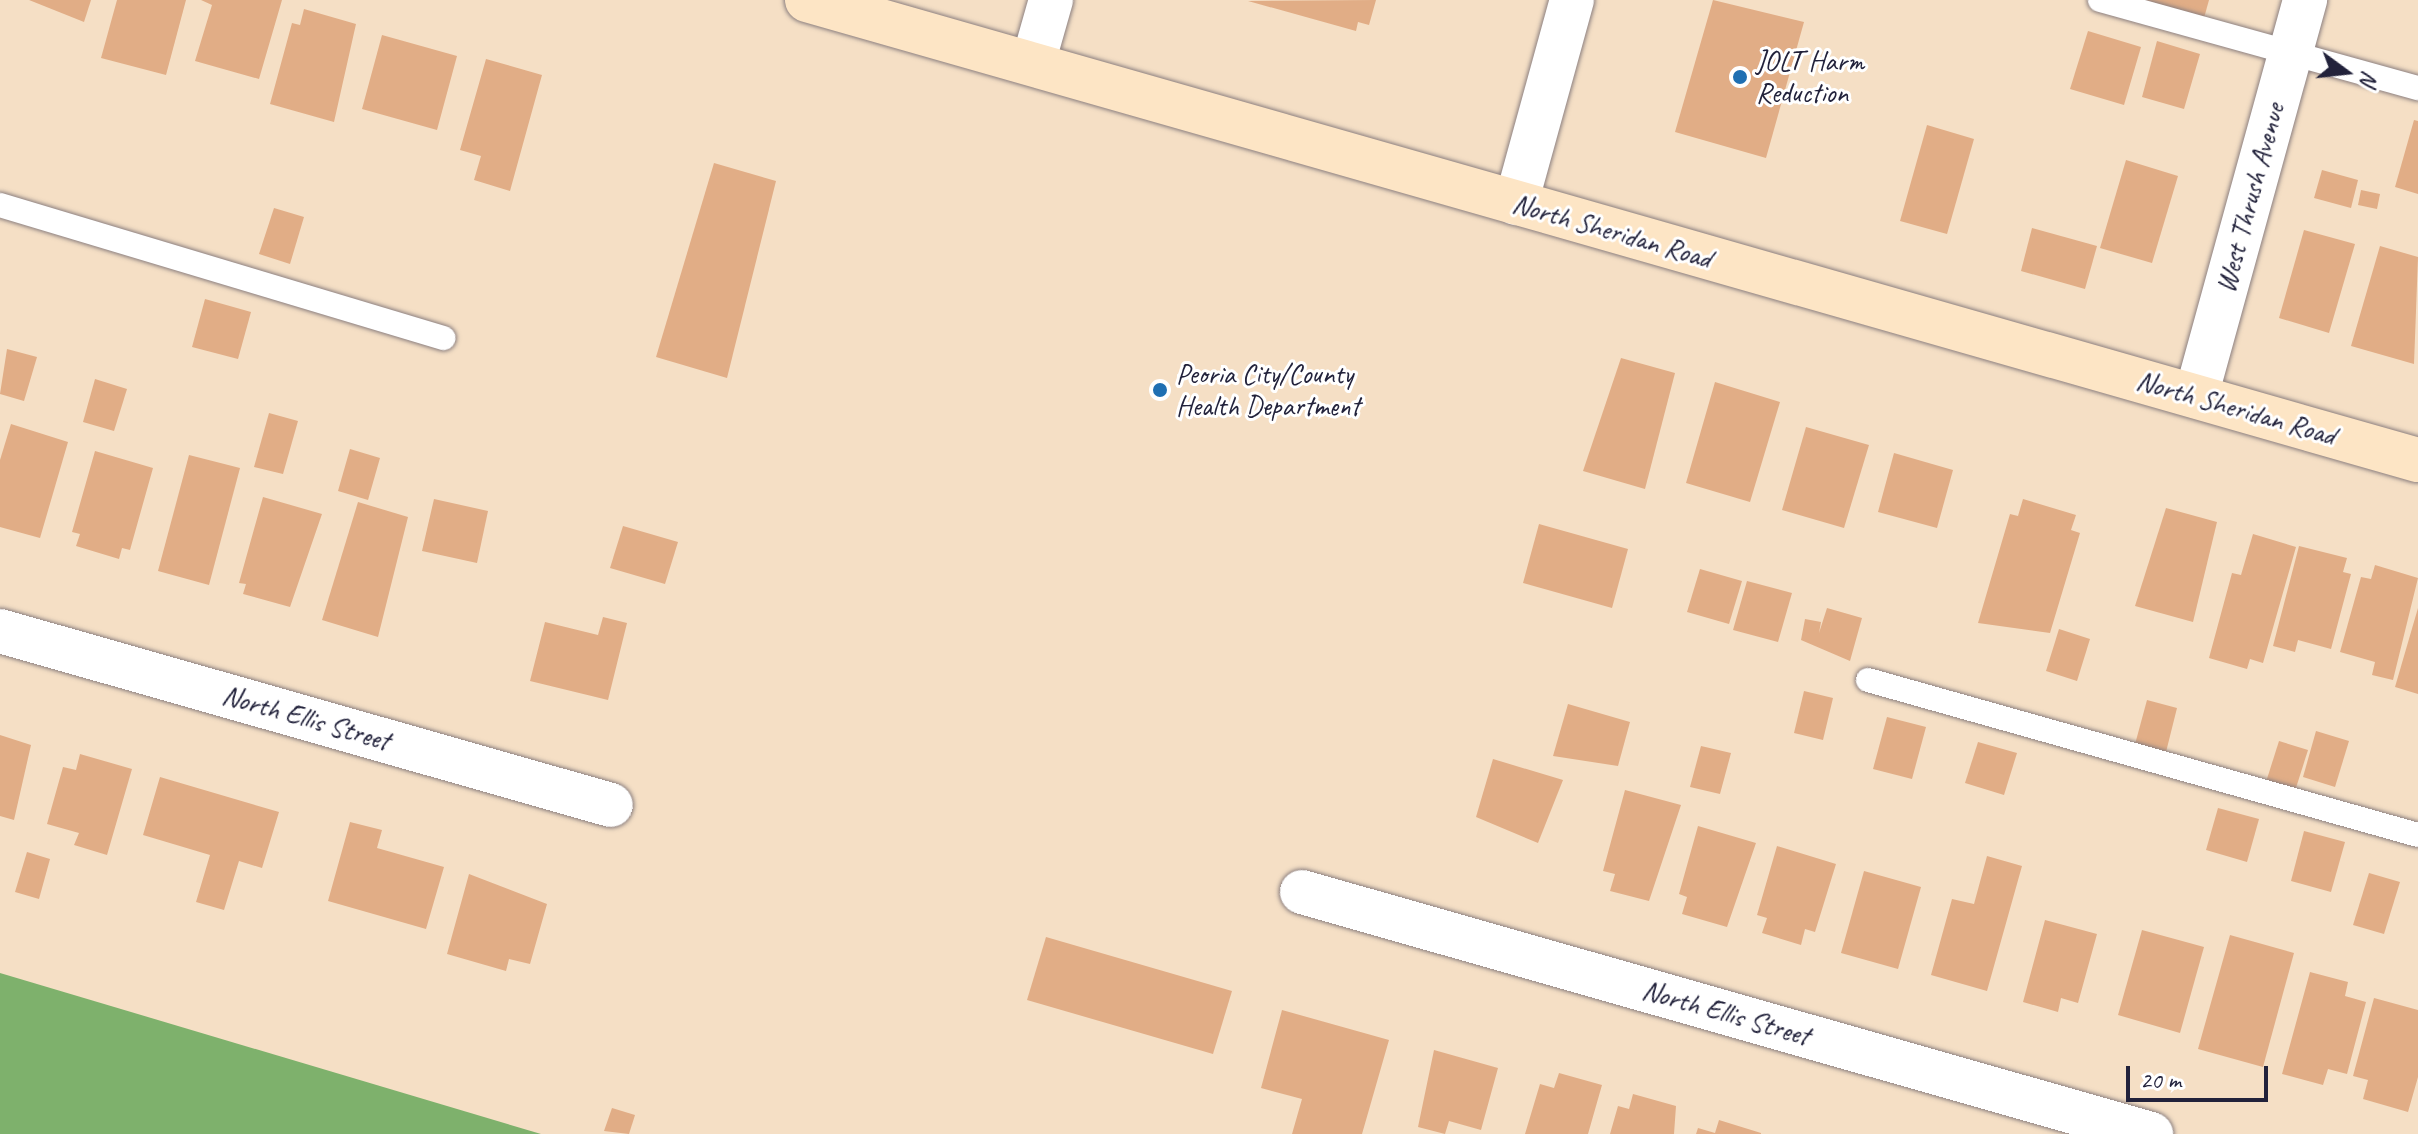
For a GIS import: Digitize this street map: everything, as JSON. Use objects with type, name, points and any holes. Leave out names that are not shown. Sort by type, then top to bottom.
[{"type":"main road","name":"North Sheridan Road","points":[[807,0],[2418,460]]},
{"type":"street","points":[[1033,63],[1051,0]]},
{"type":"street","points":[[1516,203],[1572,0]]},
{"type":"street","name":"West Thrush Avenue","points":[[2196,396],[2305,0]]},
{"type":"street","name":"North Ellis Street","points":[[0,631],[611,805]]},
{"type":"street","name":"North Ellis Street","points":[[1302,892],[2151,1134]]},
{"type":"lane","points":[[2100,0],[2418,88]]},
{"type":"lane","points":[[0,205],[444,338]]},
{"type":"lane","points":[[1868,680],[2418,835]]},
{"type":"green space","points":[[0,973],[541,1134],[0,1134]]},
{"type":"building","points":[[29,0],[91,0],[84,22]]},
{"type":"building","points":[[117,0],[186,0],[166,75],[101,58]]},
{"type":"building","points":[[201,0],[282,0],[259,79],[195,61],[212,5]]},
{"type":"building","points":[[1376,0],[1369,25],[1358,22],[1356,31],[1248,1]]},
{"type":"building","name":"JOLT Harm Reduction","points":[[1713,0],[1804,22],[1766,158],[1675,132]]},
{"type":"building","points":[[2145,0],[2209,0],[2204,18]]},
{"type":"building","points":[[304,9],[356,24],[334,122],[270,104],[292,23],[300,25]]},
{"type":"building","points":[[2088,31],[2141,47],[2124,105],[2070,89]]},
{"type":"building","points":[[382,35],[457,56],[437,130],[362,109]]},
{"type":"building","points":[[2157,41],[2200,54],[2184,109],[2142,97]]},
{"type":"building","points":[[486,59],[542,75],[510,191],[474,180],[481,156],[460,150]]},
{"type":"building","points":[[2414,120],[2418,121],[2418,194],[2395,187]]},
{"type":"building","points":[[1927,125],[1974,139],[1947,234],[1900,221]]},
{"type":"building","points":[[2126,160],[2178,176],[2152,263],[2100,248]]},
{"type":"building","points":[[714,163],[776,181],[727,378],[656,357]]},
{"type":"building","points":[[2322,170],[2358,180],[2351,208],[2314,198]]},
{"type":"building","points":[[2361,190],[2380,194],[2377,209],[2358,205]]},
{"type":"building","points":[[274,208],[304,217],[290,264],[259,254]]},
{"type":"building","points":[[2032,228],[2097,246],[2085,289],[2021,271]]},
{"type":"building","points":[[2304,230],[2355,244],[2329,333],[2279,318]]},
{"type":"building","points":[[2380,246],[2418,257],[2414,364],[2351,346]]},
{"type":"building","points":[[205,299],[251,312],[238,359],[192,347]]},
{"type":"building","points":[[7,349],[37,357],[24,401],[0,394]]},
{"type":"building","points":[[1621,358],[1675,373],[1645,489],[1583,471]]},
{"type":"building","points":[[95,379],[127,389],[114,431],[83,422]]},
{"type":"building","points":[[1715,382],[1780,402],[1750,502],[1686,483]]},
{"type":"building","points":[[269,413],[298,421],[283,474],[254,467]]},
{"type":"building","points":[[11,424],[68,442],[40,538],[0,527],[0,460]]},
{"type":"building","points":[[1806,427],[1869,445],[1844,528],[1782,510]]},
{"type":"building","points":[[350,449],[380,458],[368,500],[338,491]]},
{"type":"building","points":[[95,451],[153,468],[130,550],[122,548],[119,559],[76,546],[80,534],[72,532]]},
{"type":"building","points":[[1894,453],[1953,470],[1937,528],[1878,512]]},
{"type":"building","points":[[189,455],[240,468],[209,585],[158,571]]},
{"type":"building","points":[[263,497],[322,514],[290,607],[243,594],[246,584],[239,583]]},
{"type":"building","points":[[434,499],[488,511],[477,563],[422,551]]},
{"type":"building","points":[[2023,499],[2076,515],[2071,530],[2080,533],[2050,633],[1978,623],[2010,514],[2018,516]]},
{"type":"building","points":[[358,502],[408,517],[378,637],[322,620]]},
{"type":"building","points":[[2166,508],[2217,522],[2193,622],[2135,606]]},
{"type":"building","points":[[1539,524],[1628,549],[1612,608],[1523,583]]},
{"type":"building","points":[[623,526],[678,542],[665,584],[610,568]]},
{"type":"building","points":[[2253,534],[2296,547],[2263,663],[2250,659],[2247,669],[2209,658],[2232,573],[2241,575]]},
{"type":"building","points":[[2299,546],[2347,558],[2343,572],[2351,574],[2331,649],[2298,640],[2295,652],[2273,646]]},
{"type":"building","points":[[2375,565],[2418,578],[2393,680],[2372,675],[2375,662],[2340,652],[2361,577],[2371,579]]},
{"type":"building","points":[[1700,569],[1742,581],[1729,624],[1687,612]]},
{"type":"building","points":[[1747,581],[1792,593],[1778,642],[1733,630]]},
{"type":"building","points":[[1827,608],[1862,618],[1850,661],[1801,640],[1805,619],[1821,622],[1819,633]]},
{"type":"building","points":[[2418,608],[2418,694],[2395,687]]},
{"type":"building","points":[[603,617],[627,623],[608,700],[530,681],[545,622],[598,635]]},
{"type":"building","points":[[2059,629],[2090,639],[2077,681],[2046,671]]},
{"type":"building","points":[[1804,691],[1833,698],[1823,740],[1794,733]]},
{"type":"building","points":[[2147,700],[2177,708],[2165,756],[2134,748]]},
{"type":"building","points":[[1568,704],[1630,722],[1618,766],[1553,756]]},
{"type":"building","points":[[1887,717],[1926,727],[1912,779],[1873,769]]},
{"type":"building","points":[[2316,731],[2349,741],[2335,787],[2303,777]]},
{"type":"building","points":[[0,735],[31,745],[14,820],[0,816]]},
{"type":"building","points":[[2279,741],[2308,750],[2295,791],[2266,782]]},
{"type":"building","points":[[1978,742],[2017,753],[2004,795],[1965,783]]},
{"type":"building","points":[[1701,746],[1731,753],[1720,794],[1690,787]]},
{"type":"building","points":[[80,754],[132,769],[107,855],[74,845],[79,833],[47,824],[63,767],[76,770]]},
{"type":"building","points":[[1493,759],[1563,780],[1538,843],[1476,817]]},
{"type":"building","points":[[160,777],[279,812],[262,868],[239,861],[224,910],[196,902],[210,855],[143,835]]},
{"type":"building","points":[[1625,790],[1681,805],[1649,901],[1610,891],[1615,874],[1603,871]]},
{"type":"building","points":[[2218,808],[2259,819],[2247,862],[2206,850]]},
{"type":"building","points":[[350,822],[382,830],[377,848],[444,867],[426,929],[328,901]]},
{"type":"building","points":[[1698,826],[1756,843],[1727,927],[1682,914],[1687,897],[1679,894]]},
{"type":"building","points":[[2304,831],[2345,842],[2331,892],[2291,881]]},
{"type":"building","points":[[1777,846],[1836,864],[1815,932],[1805,929],[1801,945],[1762,933],[1767,918],[1757,915]]},
{"type":"building","points":[[27,852],[50,859],[39,899],[15,892]]},
{"type":"building","points":[[1987,856],[2022,866],[1987,991],[1931,975],[1952,899],[1974,904]]},
{"type":"building","points":[[1864,871],[1921,887],[1898,969],[1841,953]]},
{"type":"building","points":[[2369,873],[2400,882],[2384,934],[2353,925]]},
{"type":"building","points":[[469,874],[547,904],[530,964],[509,959],[506,971],[447,954]]},
{"type":"building","points":[[2045,920],[2097,934],[2078,1003],[2061,998],[2058,1012],[2023,1002]]},
{"type":"building","points":[[2142,930],[2204,947],[2180,1033],[2118,1015]]},
{"type":"building","points":[[2230,935],[2294,953],[2263,1067],[2198,1049]]},
{"type":"building","points":[[1046,937],[1232,991],[1213,1054],[1027,1000]]},
{"type":"building","points":[[2310,972],[2348,982],[2345,996],[2366,1002],[2347,1074],[2328,1069],[2323,1085],[2282,1074]]},
{"type":"building","points":[[2374,998],[2418,1010],[2418,1077],[2408,1112],[2363,1099],[2368,1080],[2353,1076]]},
{"type":"building","points":[[1282,1010],[1389,1040],[1362,1134],[1292,1134],[1302,1099],[1261,1088]]},
{"type":"building","points":[[1434,1050],[1498,1068],[1481,1130],[1449,1121],[1445,1134],[1418,1127]]},
{"type":"building","points":[[1559,1073],[1602,1085],[1588,1134],[1525,1134],[1540,1084],[1554,1088]]},
{"type":"building","points":[[1633,1094],[1676,1106],[1674,1134],[1610,1134],[1618,1106],[1629,1109]]},
{"type":"building","points":[[612,1108],[635,1115],[629,1134],[604,1131]]},
{"type":"building","points":[[1719,1120],[1761,1134],[1696,1134],[1698,1128],[1715,1133]]},
{"type":"place","name":"JOLT Harm Reduction","points":[[1740,77]]},
{"type":"place","name":"Peoria City/County Health Department","points":[[1160,390]]}]
